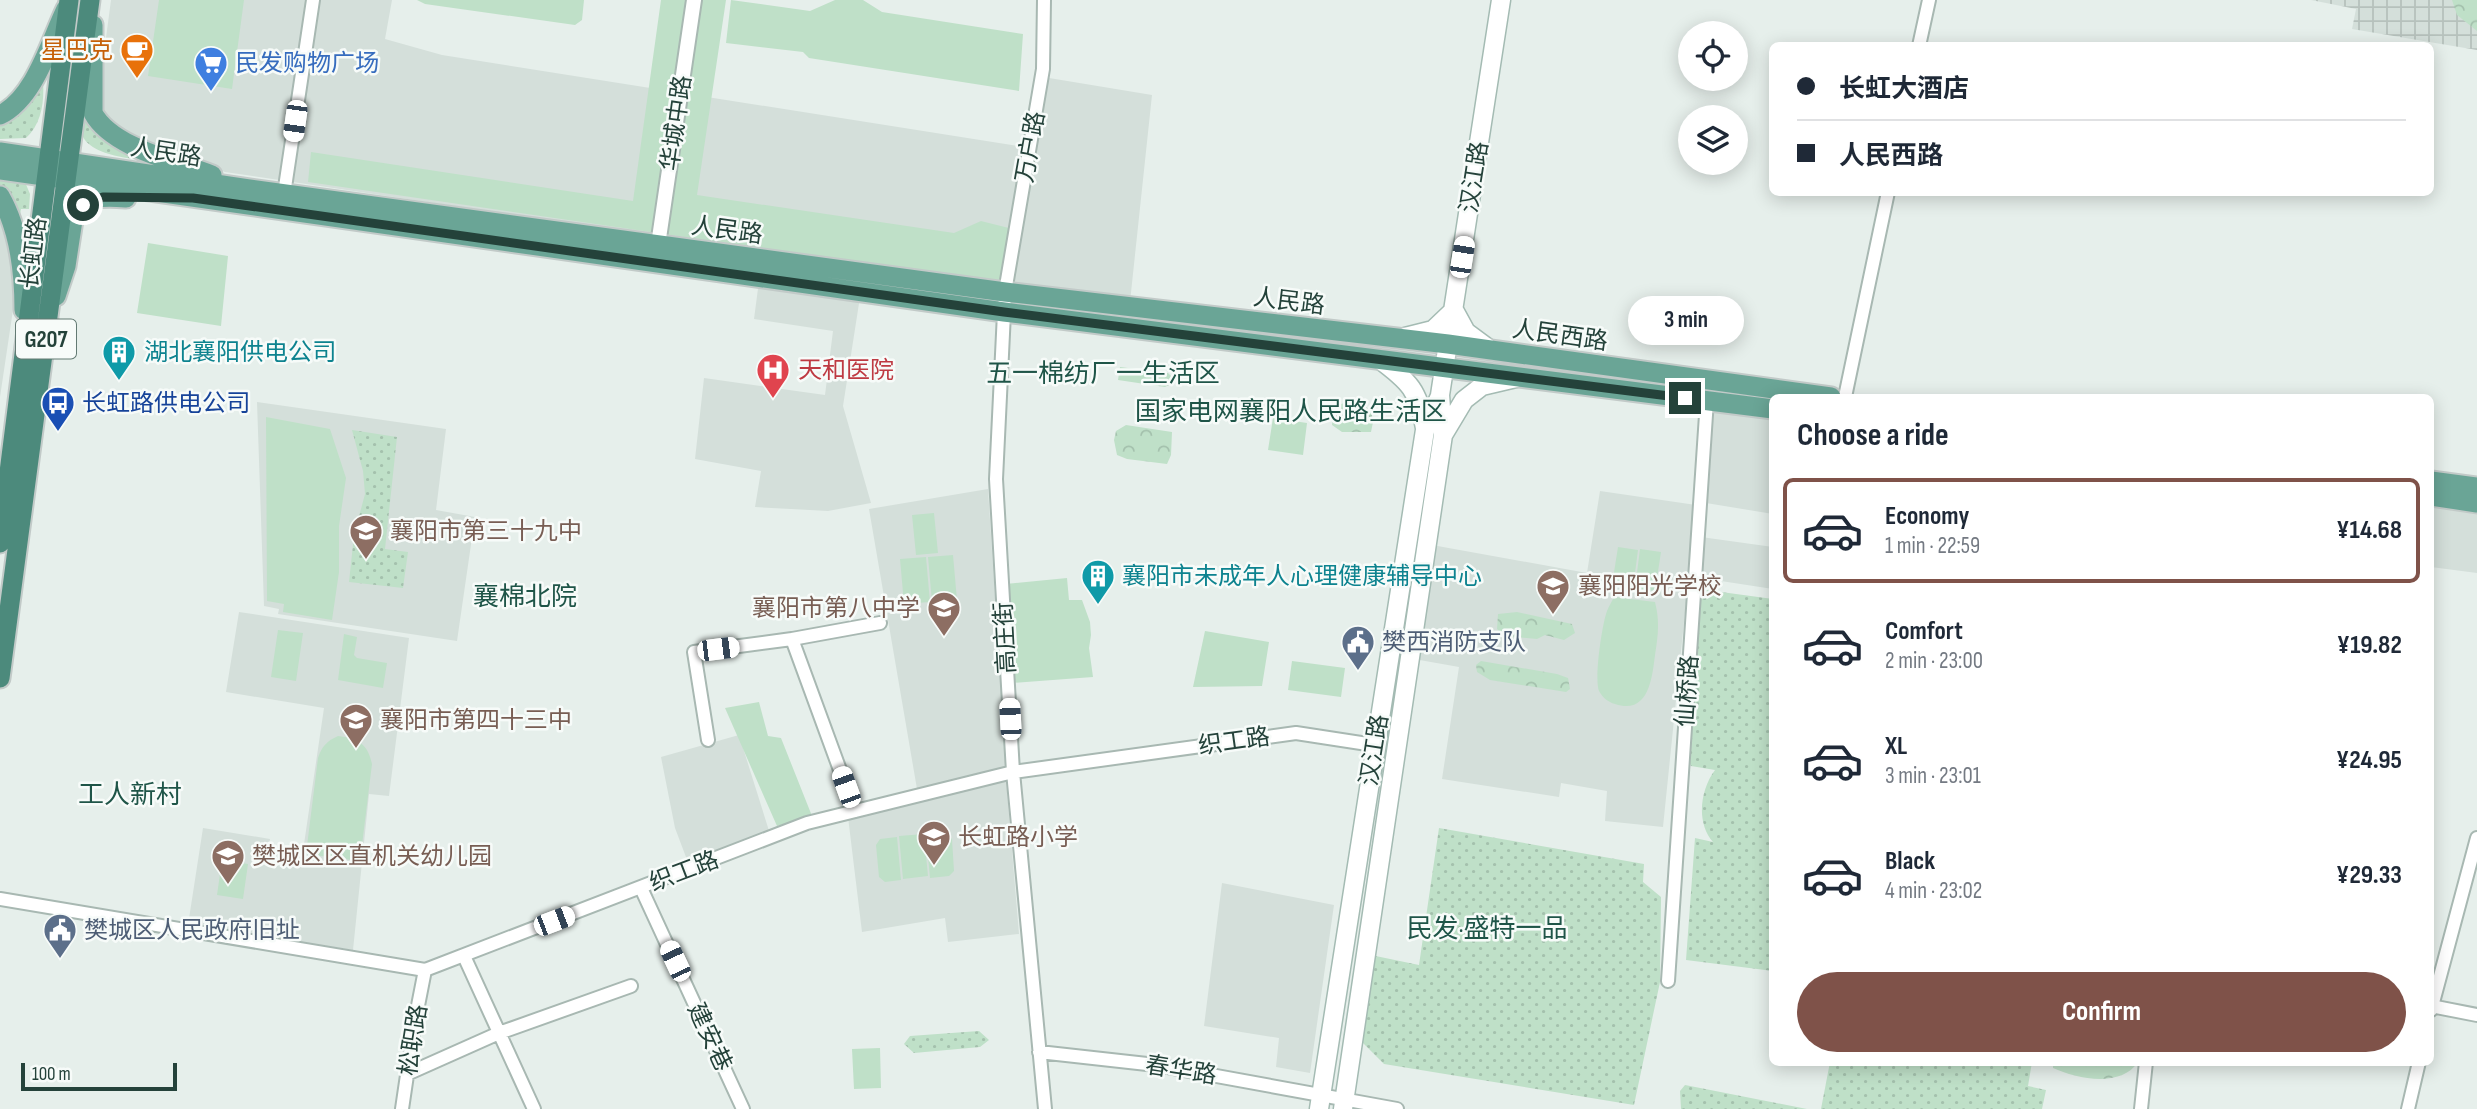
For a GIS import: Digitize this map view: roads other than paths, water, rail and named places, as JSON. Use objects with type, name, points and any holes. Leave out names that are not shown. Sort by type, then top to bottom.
[{"type":"highway","name":"长虹路","points":[[0,678],[91,0]]},
{"type":"highway","name":"长虹路","points":[[0,543],[69,1]]},
{"type":"highway","points":[[28,322],[49,319]]},
{"type":"main road","points":[[91,0],[93,113],[100,125],[131,145],[249,189]]},
{"type":"main road","name":"汉江路","points":[[1320,1102],[1425,430],[1440,395],[1501,0]]},
{"type":"main road","points":[[0,115],[18,103],[30,87],[69,1]]},
{"type":"main road","name":"人民路","points":[[0,152],[48,167],[68,170],[249,189],[658,245],[1004,302],[1379,359],[1445,366]]},
{"type":"main road","name":"人民路","points":[[0,170],[48,167]]},
{"type":"main road","name":"人民路","points":[[68,170],[193,198],[1004,302],[1448,344]]},
{"type":"main road","points":[[0,196],[11,216],[24,288],[23,358]]},
{"type":"main road","points":[[49,319],[66,266],[73,220],[83,205],[103,197],[193,198]]},
{"type":"main road","points":[[1398,338],[1433,330],[1454,310],[1466,332],[1489,349]]},
{"type":"main road","name":"人民西路","points":[[1448,344],[1810,394]]},
{"type":"main road","points":[[1379,359],[1403,377],[1421,402],[1425,430]]},
{"type":"main road","name":"人民西路","points":[[1445,366],[1769,408]]},
{"type":"main road","points":[[1443,435],[1464,400],[1482,386],[1520,377]]},
{"type":"main road","name":"汉江路","points":[[1344,1104],[1443,435],[1440,395]]},
{"type":"main road","points":[[2434,481],[2477,487]]},
{"type":"main road","points":[[2434,496],[2477,503]]},
{"type":"street","points":[[284,194],[313,0]]},
{"type":"street","name":"华城中路","points":[[658,245],[694,0]]},
{"type":"street","name":"万户路","points":[[1004,302],[1043,69],[1044,0]]},
{"type":"street","points":[[1920,42],[1929,0]]},
{"type":"street","points":[[1846,394],[1887,196]]},
{"type":"street","name":"高庄街","points":[[1004,302],[996,479],[1013,772],[1045,1109]]},
{"type":"street","name":"仙桥路","points":[[1668,981],[1707,400]]},
{"type":"street","points":[[708,740],[694,652],[792,639],[880,623]]},
{"type":"street","points":[[792,639],[855,811]]},
{"type":"street","name":"织工路","points":[[0,899],[425,970],[807,823],[1013,772],[1296,733],[1374,745]]},
{"type":"street","points":[[2434,997],[2477,838]]},
{"type":"street","name":"建安巷","points":[[641,888],[743,1109]]},
{"type":"street","points":[[464,956],[534,1109]]},
{"type":"street","name":"松职路","points":[[402,1109],[425,970]]},
{"type":"street","points":[[407,1074],[499,1033],[631,986]]},
{"type":"street","points":[[2434,1009],[2477,1016]]},
{"type":"street","name":"春华路","points":[[1039,1052],[1156,1065],[1320,1102]]},
{"type":"street","points":[[2141,1109],[2146,1066]]},
{"type":"street","points":[[2408,1109],[2417,1066]]},
{"type":"street","points":[[1320,1102],[1397,1109]]},
{"type":"place","name":"星巴克","points":[[137,80]]},
{"type":"place","name":"民发购物广场","points":[[211,93]]},
{"type":"place","name":"湖北襄阳供电公司","points":[[119,382]]},
{"type":"place","name":"天和医院","points":[[773,400]]},
{"type":"place","name":"长虹路供电公司","points":[[58,433]]},
{"type":"place","name":"襄阳市第三十九中","points":[[366,561]]},
{"type":"place","name":"襄阳市未成年人心理健康辅导中心","points":[[1098,606]]},
{"type":"place","name":"襄阳阳光学校","points":[[1553,616]]},
{"type":"place","name":"襄阳市第八中学","points":[[944,638]]},
{"type":"place","name":"樊西消防支队","points":[[1358,672]]},
{"type":"place","name":"襄阳市第四十三中","points":[[356,750]]},
{"type":"place","name":"长虹路小学","points":[[934,867]]},
{"type":"place","name":"樊城区区直机关幼儿园","points":[[228,886]]},
{"type":"place","name":"樊城区人民政府旧址","points":[[60,960]]},
{"type":"district","name":"五一棉纺厂一生活区","points":[[1103,373]]},
{"type":"district","name":"国家电网襄阳人民路生活区","points":[[1291,411]]},
{"type":"district","name":"襄棉北院","points":[[525,596]]},
{"type":"district","name":"工人新村","points":[[130,794]]},
{"type":"district","name":"民发·盛特一品","points":[[1487,928]]}]
